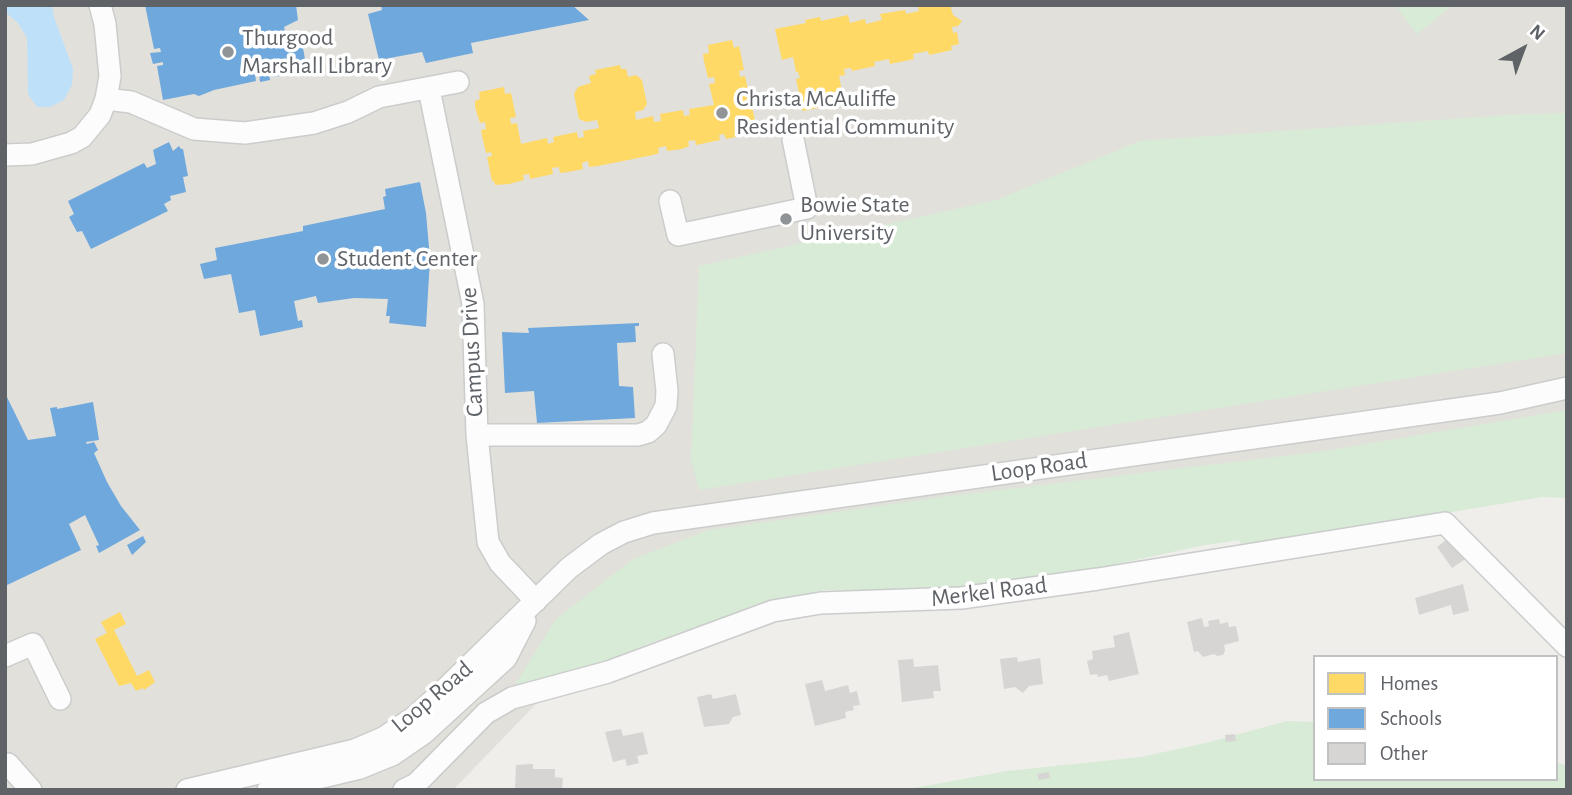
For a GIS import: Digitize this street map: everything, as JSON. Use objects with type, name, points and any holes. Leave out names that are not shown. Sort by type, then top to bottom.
[{"type":"street","points":[[5,155],[32,154],[71,143],[82,137],[92,126],[106,99],[110,76],[105,24],[100,5]]},
{"type":"street","points":[[106,99],[131,102],[194,129],[246,133],[314,123],[348,112],[379,97],[458,82]]},
{"type":"street","name":"Campus Drive","points":[[429,89],[474,304],[477,435],[488,542],[500,563],[536,601]]},
{"type":"street","points":[[670,201],[678,236],[807,208],[793,139]]},
{"type":"street","points":[[477,435],[638,435],[648,432],[656,425],[666,406],[663,354]]},
{"type":"street","name":"Loop Road","points":[[187,790],[355,750],[383,738],[413,718],[438,696],[569,568],[601,544],[624,532],[653,523],[1500,402],[1567,388]]},
{"type":"street","name":"Merkel Road","points":[[404,790],[416,784],[486,713],[512,698],[608,672],[773,611],[821,603],[961,598],[1098,579],[1446,523],[1567,646]]},
{"type":"street","name":"Loop Road","points":[[268,790],[360,768],[392,755],[424,733],[506,658],[536,601]]},
{"type":"street","points":[[5,656],[33,644],[60,699]]},
{"type":"street","points":[[6,761],[20,790]]},
{"type":"street","points":[[6,761],[31,790]]},
{"type":"shaded area","name":"Bowie State University","points":[[5,5],[1567,5],[1567,434],[650,591],[453,790],[5,790]]},
{"type":"green space","points":[[1395,5],[1453,5],[1417,34]]},
{"type":"green space","points":[[1567,113],[1567,353],[699,490],[691,459],[699,266],[996,200],[1140,141]]},
{"type":"green space","points":[[1567,410],[1567,498],[1542,497],[1243,547],[1239,540],[1200,546],[1039,581],[927,591],[824,590],[727,616],[569,676],[513,688],[556,619],[633,559],[709,530],[950,496],[1325,451]]},
{"type":"green space","points":[[1287,721],[1313,722],[1313,781],[1558,781],[1558,763],[1567,766],[1567,790],[903,790],[1007,771],[1141,757]]},
{"type":"water","points":[[5,5],[52,5],[73,69],[72,85],[64,100],[50,107],[37,107],[28,94],[27,38],[18,23],[5,12]]},
{"type":"building: Homes","points":[[950,5],[953,15],[962,21],[958,26],[952,27],[953,33],[957,32],[959,44],[951,46],[952,50],[929,55],[928,51],[913,54],[914,59],[890,64],[889,59],[874,62],[875,66],[852,71],[851,68],[844,69],[845,75],[839,76],[844,102],[803,111],[796,79],[800,78],[793,57],[782,60],[775,29],[806,23],[805,20],[820,17],[821,21],[848,15],[850,23],[865,19],[866,24],[882,20],[880,14],[905,10],[906,14],[919,11],[918,7]]},
{"type":"building: Homes","name":"Christa McAuliffe Residential Community","points":[[732,40],[734,48],[739,46],[744,70],[739,71],[740,77],[745,76],[750,99],[745,100],[746,104],[751,103],[757,128],[754,128],[755,133],[726,139],[724,134],[719,135],[720,140],[696,145],[695,140],[688,141],[689,146],[682,149],[667,151],[666,146],[658,148],[659,153],[653,155],[598,166],[589,167],[588,161],[582,163],[583,169],[568,172],[560,173],[559,167],[552,168],[553,174],[530,179],[529,174],[523,175],[524,180],[509,184],[495,185],[492,181],[487,157],[492,156],[491,152],[486,153],[481,130],[486,129],[485,122],[480,123],[475,107],[475,101],[480,99],[479,92],[504,87],[505,94],[511,93],[516,117],[510,118],[511,124],[517,123],[521,144],[547,138],[548,144],[554,142],[553,137],[577,132],[578,138],[584,137],[583,131],[599,128],[597,120],[586,122],[579,119],[574,94],[578,87],[591,83],[589,76],[596,74],[595,70],[620,65],[621,69],[626,69],[628,77],[636,75],[642,80],[647,104],[643,110],[635,112],[636,120],[653,116],[654,122],[661,121],[660,114],[683,110],[684,116],[690,115],[689,109],[714,105],[709,84],[715,83],[714,77],[708,78],[703,54],[709,53],[708,45]]},
{"type":"building: Homes","points":[[120,612],[126,624],[114,630],[137,676],[149,670],[155,682],[144,690],[143,688],[136,691],[131,683],[119,686],[95,639],[107,633],[101,622]]},
{"type":"building: Schools","name":"Thurgood Marshall Library","points":[[145,5],[296,5],[298,20],[284,27],[287,39],[301,37],[307,70],[274,77],[272,68],[269,71],[270,80],[260,82],[259,72],[255,74],[256,81],[199,96],[194,94],[163,100],[157,66],[163,65],[163,62],[153,64],[150,53],[161,52],[160,48],[154,49]]},
{"type":"building: Schools","points":[[381,5],[572,5],[589,20],[471,43],[473,53],[426,63],[422,52],[379,60],[368,14],[382,10]]},
{"type":"building: Schools","points":[[169,142],[173,151],[179,146],[183,149],[188,176],[183,177],[186,192],[170,196],[171,200],[164,204],[168,211],[91,249],[82,231],[77,232],[69,217],[74,214],[68,201],[144,163],[147,168],[156,164],[153,150]]},
{"type":"building: Schools","name":"Student Center","points":[[420,182],[430,259],[426,327],[389,323],[390,316],[386,316],[388,299],[354,298],[318,303],[316,296],[294,301],[298,321],[302,320],[303,327],[260,336],[255,310],[239,313],[231,274],[204,279],[200,264],[217,260],[215,248],[303,231],[303,226],[385,209],[385,189]]},
{"type":"building: Schools","points":[[639,323],[639,326],[635,326],[636,342],[617,343],[619,386],[633,387],[635,418],[537,423],[534,391],[505,393],[502,332],[529,333],[528,328]]},
{"type":"building: Schools","points":[[5,393],[28,440],[56,436],[50,408],[93,402],[99,440],[86,442],[94,442],[98,450],[94,453],[107,482],[140,530],[99,553],[96,546],[99,545],[85,515],[69,524],[81,550],[5,586]]},
{"type":"building: Schools","points":[[143,536],[146,542],[132,555],[127,545]]},
{"type":"building: Other","points":[[1451,536],[1467,558],[1452,568],[1437,547]]},
{"type":"building: Other","points":[[1463,584],[1469,611],[1453,615],[1451,605],[1419,615],[1415,598]]},
{"type":"building: Other","points":[[1202,618],[1204,627],[1209,626],[1208,621],[1219,619],[1220,624],[1228,622],[1229,627],[1236,626],[1239,641],[1224,645],[1223,655],[1203,657],[1198,651],[1194,652],[1187,622]]},
{"type":"building: Other","points":[[1129,632],[1139,674],[1109,681],[1107,675],[1090,675],[1087,661],[1093,659],[1092,651],[1115,647],[1113,636]]},
{"type":"building: Other","points":[[1017,657],[1018,662],[1040,658],[1043,684],[1029,686],[1023,693],[1015,687],[1004,689],[1000,659]]},
{"type":"building: Other","points":[[913,659],[914,667],[938,665],[941,691],[933,691],[934,698],[902,702],[898,660]]},
{"type":"building: Other","points":[[822,680],[825,691],[848,685],[850,693],[857,691],[860,705],[845,712],[846,718],[815,726],[805,684]]},
{"type":"building: Other","points":[[711,694],[713,699],[736,694],[741,715],[733,717],[729,724],[704,727],[697,697]]},
{"type":"building: Other","points":[[621,729],[623,736],[643,732],[648,754],[637,756],[639,763],[627,766],[625,759],[613,762],[605,732]]},
{"type":"building: Other","points":[[1235,734],[1236,741],[1226,742],[1225,735]]},
{"type":"building: Other","points":[[533,764],[533,769],[555,769],[555,777],[563,778],[562,790],[515,790],[516,765]]},
{"type":"building: Other","points":[[1049,772],[1050,778],[1039,780],[1037,774]]},
{"type":"place","name":"Thurgood Marshall Library","points":[[228,52]]},
{"type":"place","name":"Christa McAuliffe Residential Community","points":[[722,113]]},
{"type":"place","name":"Bowie State University","points":[[786,219]]},
{"type":"place","name":"Student Center","points":[[323,259]]}]
